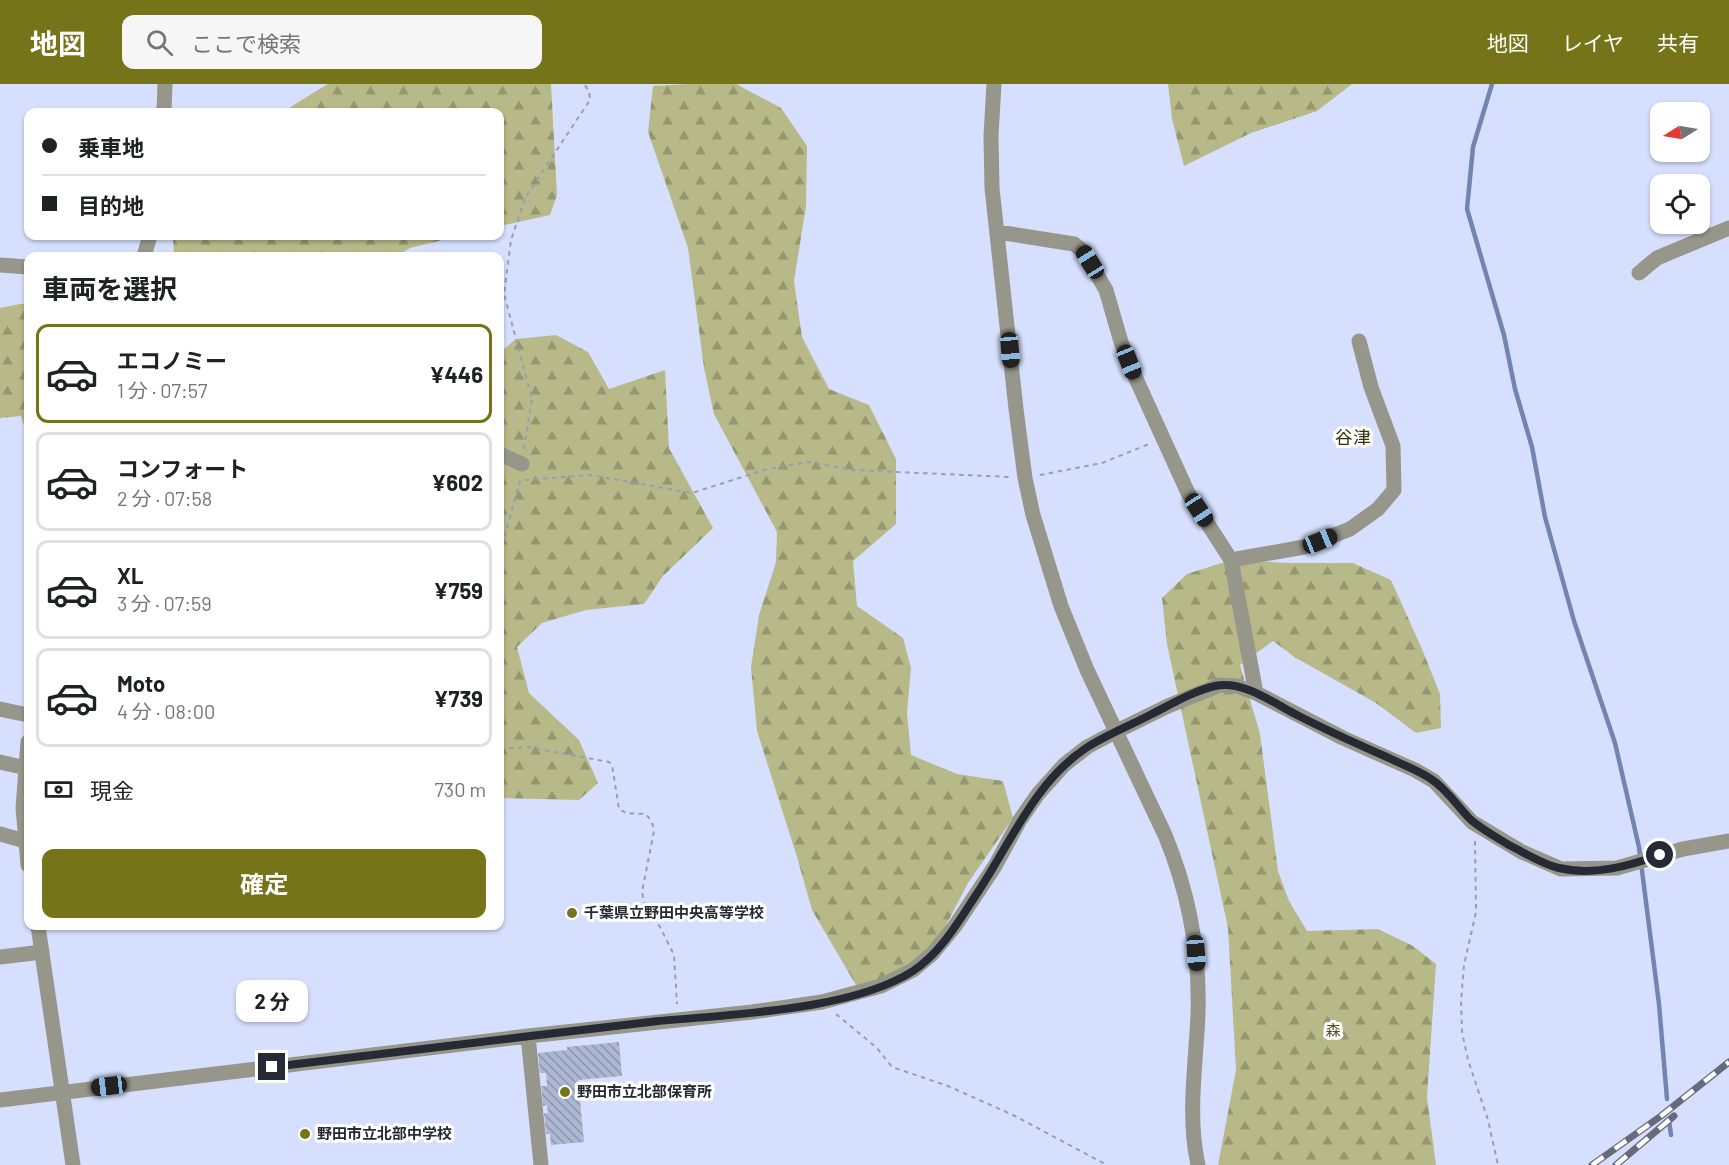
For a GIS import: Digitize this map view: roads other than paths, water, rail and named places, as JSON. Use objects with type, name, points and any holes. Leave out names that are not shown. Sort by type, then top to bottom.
[{"type":"street","points":[[164,108],[165,84]]},
{"type":"street","points":[[994,84],[991,136],[992,188],[1025,478],[1043,552],[1061,606],[1087,670],[1177,863],[1187,896],[1194,933],[1198,1011],[1192,1107],[1193,1141],[1198,1165]]},
{"type":"street","points":[[1639,273],[1657,258],[1729,228]]},
{"type":"street","points":[[998,232],[1074,244],[1083,251],[1106,290],[1121,342],[1188,494],[1231,560],[1256,693]]},
{"type":"street","points":[[0,265],[24,267]]},
{"type":"street","points":[[1231,560],[1304,547],[1350,529],[1378,509],[1394,490],[1393,446],[1371,387],[1359,341]]},
{"type":"street","points":[[504,456],[522,464]]},
{"type":"street","points":[[0,1100],[528,1036],[752,1012],[822,1002],[881,986],[913,970],[932,954],[955,926],[1038,794],[1064,765],[1087,747],[1115,732],[1210,687],[1220,685],[1236,686],[1256,693],[1416,770],[1434,781],[1472,822],[1522,852],[1561,869],[1600,870],[1729,840]]},
{"type":"street","points":[[0,709],[24,714]]},
{"type":"street","points":[[0,762],[24,767]]},
{"type":"street","points":[[24,798],[24,824]]},
{"type":"street","points":[[0,834],[24,840]]},
{"type":"street","points":[[39,930],[73,1165]]},
{"type":"street","points":[[0,957],[42,952]]},
{"type":"street","points":[[528,1036],[542,1165]]},
{"type":"waterway","points":[[1492,84],[1473,147],[1467,209],[1504,335],[1515,389],[1532,447],[1545,517],[1574,621],[1615,743],[1639,847],[1659,1004],[1667,1099]]},
{"type":"waterway","points":[[1669,1121],[1671,1135]]},
{"type":"railway","points":[[1592,1165],[1661,1116],[1729,1062]]},
{"type":"railway","points":[[1616,1165],[1674,1116]]},
{"type":"place","name":"千葉県立野田中央高等学校","points":[[572,913]]},
{"type":"place","name":"野田市立北部保育所","points":[[565,1092]]},
{"type":"place","name":"野田市立北部中学校","points":[[305,1134]]},
{"type":"district","name":"谷津","points":[[1353,438]]},
{"type":"park label","name":"森","points":[[1333,1031]]}]
